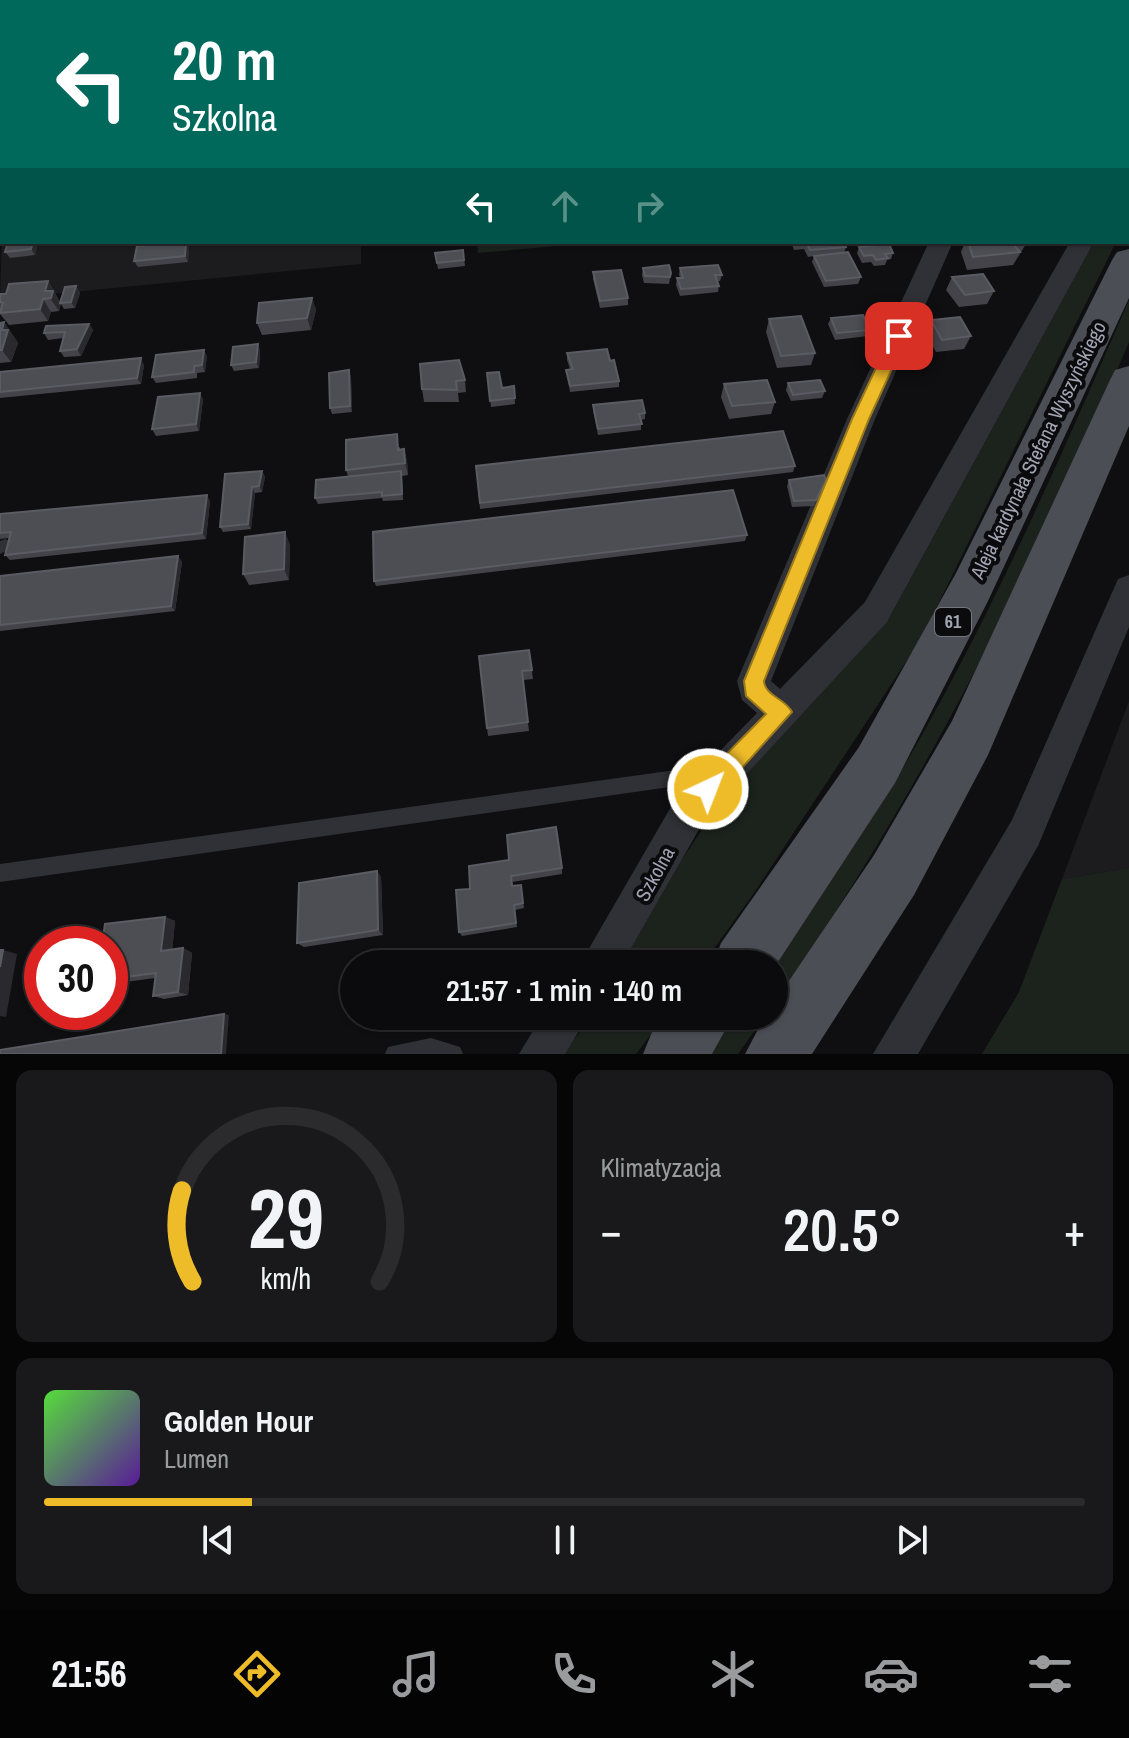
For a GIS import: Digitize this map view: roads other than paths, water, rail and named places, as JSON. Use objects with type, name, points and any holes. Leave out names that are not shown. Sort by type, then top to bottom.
[{"type":"main road","name":"Aleja kardynała Stefana Wyszyńskiego","points":[[751,950],[877,765],[972,587],[1129,260]]},
{"type":"main road","points":[[776,1054],[894,875],[970,738],[1129,380]]},
{"type":"main road","points":[[674,1054],[692,1030]]},
{"type":"street","points":[[782,712],[759,696],[754,689],[754,681],[861,419],[940,244]]},
{"type":"street","name":"Szkolna","points":[[608,950],[692,806],[876,612],[1081,244]]},
{"type":"street","points":[[894,1054],[1025,833],[1129,589]]},
{"type":"street","points":[[540,1054],[557,1030]]},
{"type":"lane","points":[[0,873],[724,772]]},
{"type":"lane","points":[[395,1054],[431,1048],[453,1054]]}]
